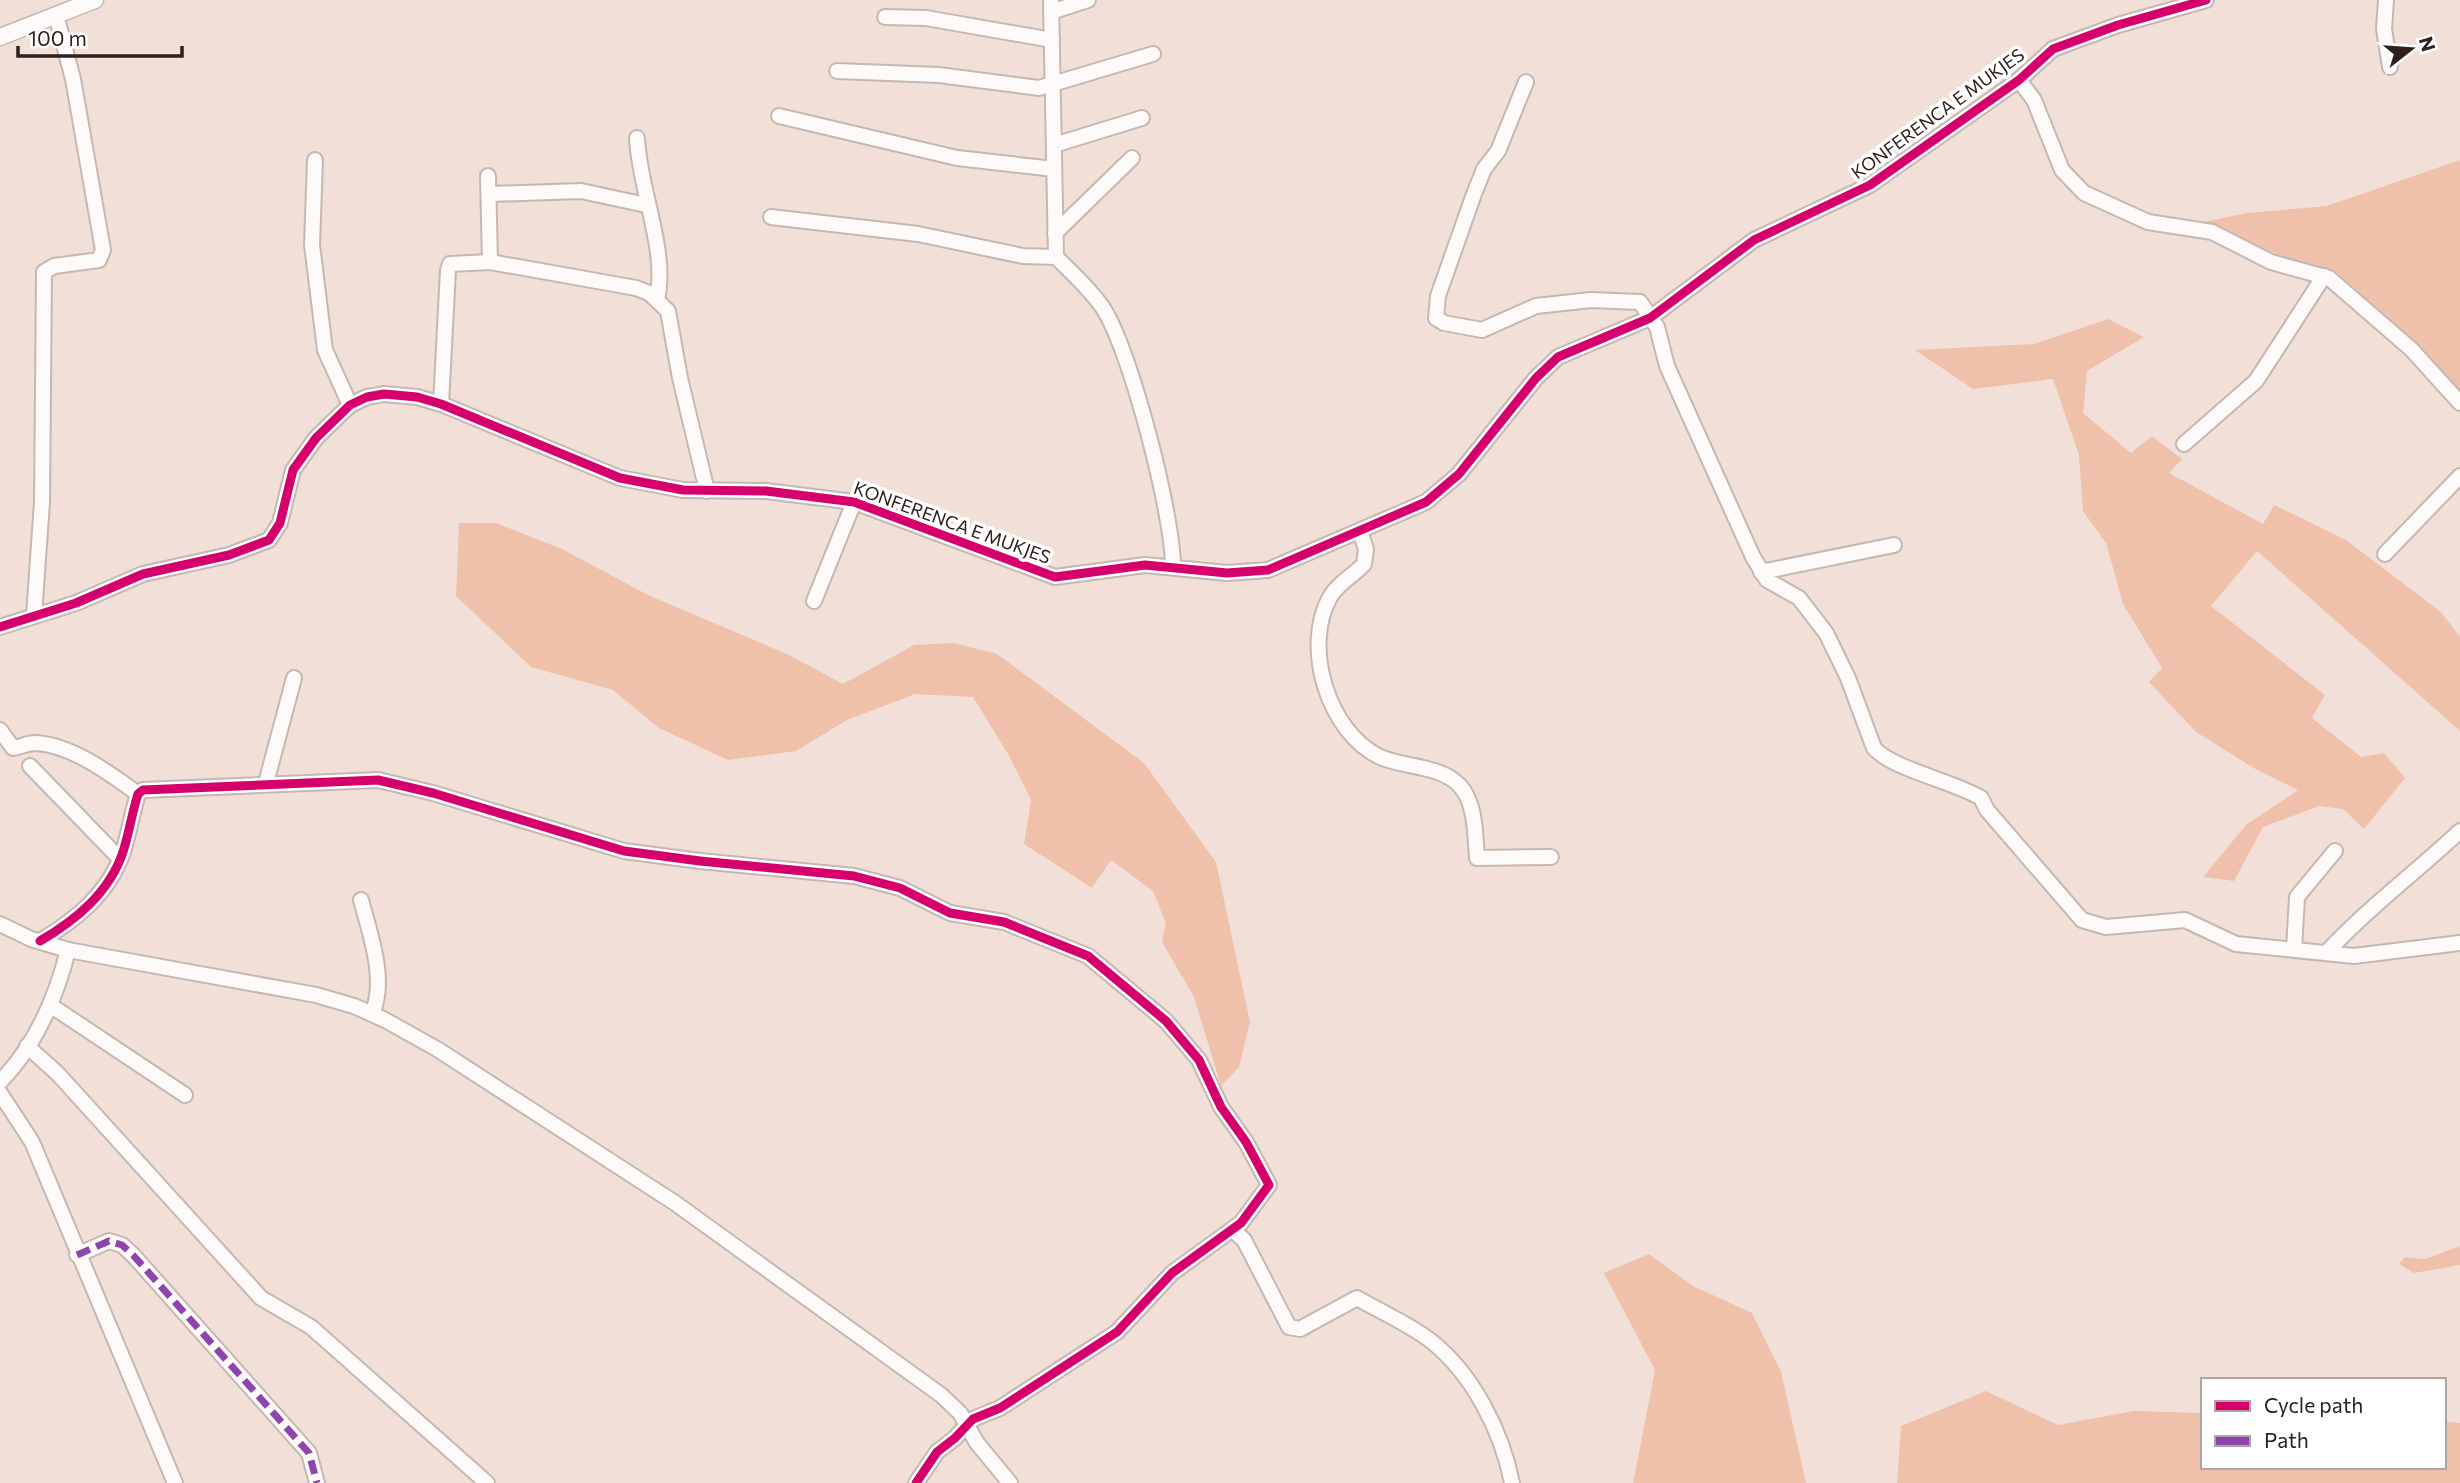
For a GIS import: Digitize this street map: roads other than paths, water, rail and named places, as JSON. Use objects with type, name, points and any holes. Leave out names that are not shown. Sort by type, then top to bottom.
[{"type":"street","points":[[0,37],[95,0]]},
{"type":"street","points":[[1088,0],[1051,6],[1056,257],[1092,294],[1113,330],[1138,404],[1172,534],[1173,567]]},
{"type":"street","name":"KONFERENCA E MUKJES","points":[[0,626],[76,603],[143,574],[229,555],[269,540],[280,523],[293,470],[316,438],[349,405],[367,397],[384,394],[417,397],[441,404],[620,478],[707,491],[766,491],[854,502],[1055,577],[1145,565],[1227,573],[1268,570],[1411,511],[1440,492],[1459,474],[1536,378],[1558,357],[1583,344],[1650,318],[1676,301],[1747,244],[1870,185],[2019,80],[2057,47],[2118,25],[2206,0]]},
{"type":"street","points":[[2386,0],[2384,29],[2390,67]]},
{"type":"street","points":[[34,616],[43,502],[44,272],[54,266],[99,260],[103,250],[81,117],[56,15]]},
{"type":"street","points":[[885,17],[926,18],[1052,40]]},
{"type":"street","points":[[836,71],[939,75],[1040,88],[1153,54]]},
{"type":"street","name":"KONFERENCA E MUKJES","points":[[2019,80],[2034,100],[2062,170],[2084,193],[2148,222],[2211,232],[2270,262],[2324,276],[2411,349],[2460,403]]},
{"type":"street","points":[[1526,82],[1498,151],[1484,169],[1474,194],[1438,296],[1436,318],[1444,323],[1482,330],[1536,306],[1591,300],[1640,302],[1661,337],[1664,357],[1679,395],[1761,572],[1767,580],[1799,598],[1826,633],[1848,678],[1874,748],[1882,757],[1944,780],[1981,798],[1987,810],[2082,920],[2106,927],[2185,920],[2236,944],[2354,956],[2460,943]]},
{"type":"street","points":[[779,116],[957,158],[1054,169]]},
{"type":"street","points":[[1054,145],[1142,118]]},
{"type":"street","points":[[637,138],[638,164],[661,276],[657,299]]},
{"type":"street","points":[[1055,233],[1132,158]]},
{"type":"street","points":[[315,160],[312,245],[325,350],[349,405]]},
{"type":"street","points":[[488,176],[490,262]]},
{"type":"street","points":[[489,194],[581,191],[646,205]]},
{"type":"street","points":[[771,217],[918,234],[1023,256],[1056,257]]},
{"type":"street","points":[[441,404],[447,270],[457,262],[490,262],[636,288],[666,306],[680,379],[707,491]]},
{"type":"street","points":[[2184,444],[2256,381],[2324,276]]},
{"type":"street","points":[[2385,554],[2460,476]]},
{"type":"street","points":[[814,601],[854,502]]},
{"type":"street","points":[[1360,531],[1366,549],[1364,564],[1335,589],[1323,611],[1320,630],[1323,673],[1328,692],[1345,727],[1382,758],[1437,773],[1461,787],[1473,820],[1478,858],[1551,857]]},
{"type":"street","points":[[1761,572],[1894,545]]},
{"type":"street","points":[[266,783],[294,678]]},
{"type":"street","points":[[0,730],[13,748],[33,743],[45,744],[102,768],[138,794]]},
{"type":"street","points":[[30,766],[120,859]]},
{"type":"street","points":[[40,941],[90,905],[120,859],[138,794],[146,788],[378,780],[433,793],[624,851],[699,862],[854,876],[900,888],[950,913],[988,917],[1069,946],[1108,971],[1166,1021],[1207,1073],[1221,1107],[1246,1142],[1269,1185],[1255,1206],[1233,1230],[1172,1273],[1131,1319],[1102,1343],[1000,1408],[966,1424],[955,1438],[937,1452],[916,1483]]},
{"type":"street","points":[[2327,952],[2361,915],[2420,869],[2460,831]]},
{"type":"street","points":[[2294,949],[2297,897],[2335,851]]},
{"type":"street","points":[[361,900],[375,960],[377,997],[372,1014]]},
{"type":"street","points":[[0,924],[68,950],[316,995],[372,1014],[437,1049],[733,1242],[941,1395],[960,1413],[1010,1483]]},
{"type":"street","points":[[0,1082],[27,1046],[50,1005],[68,950]]},
{"type":"street","points":[[50,1005],[185,1095]]},
{"type":"street","points":[[27,1046],[58,1074],[261,1298],[311,1327],[486,1483]]},
{"type":"street","points":[[0,1093],[32,1142],[77,1255],[175,1483]]},
{"type":"street","points":[[1233,1230],[1244,1240],[1289,1327],[1300,1329],[1357,1298],[1421,1334],[1439,1348],[1465,1378],[1482,1406],[1502,1446],[1512,1483]]},
{"type":"street","points":[[77,1255],[109,1241],[116,1241],[128,1250],[309,1453],[317,1483]]}]
